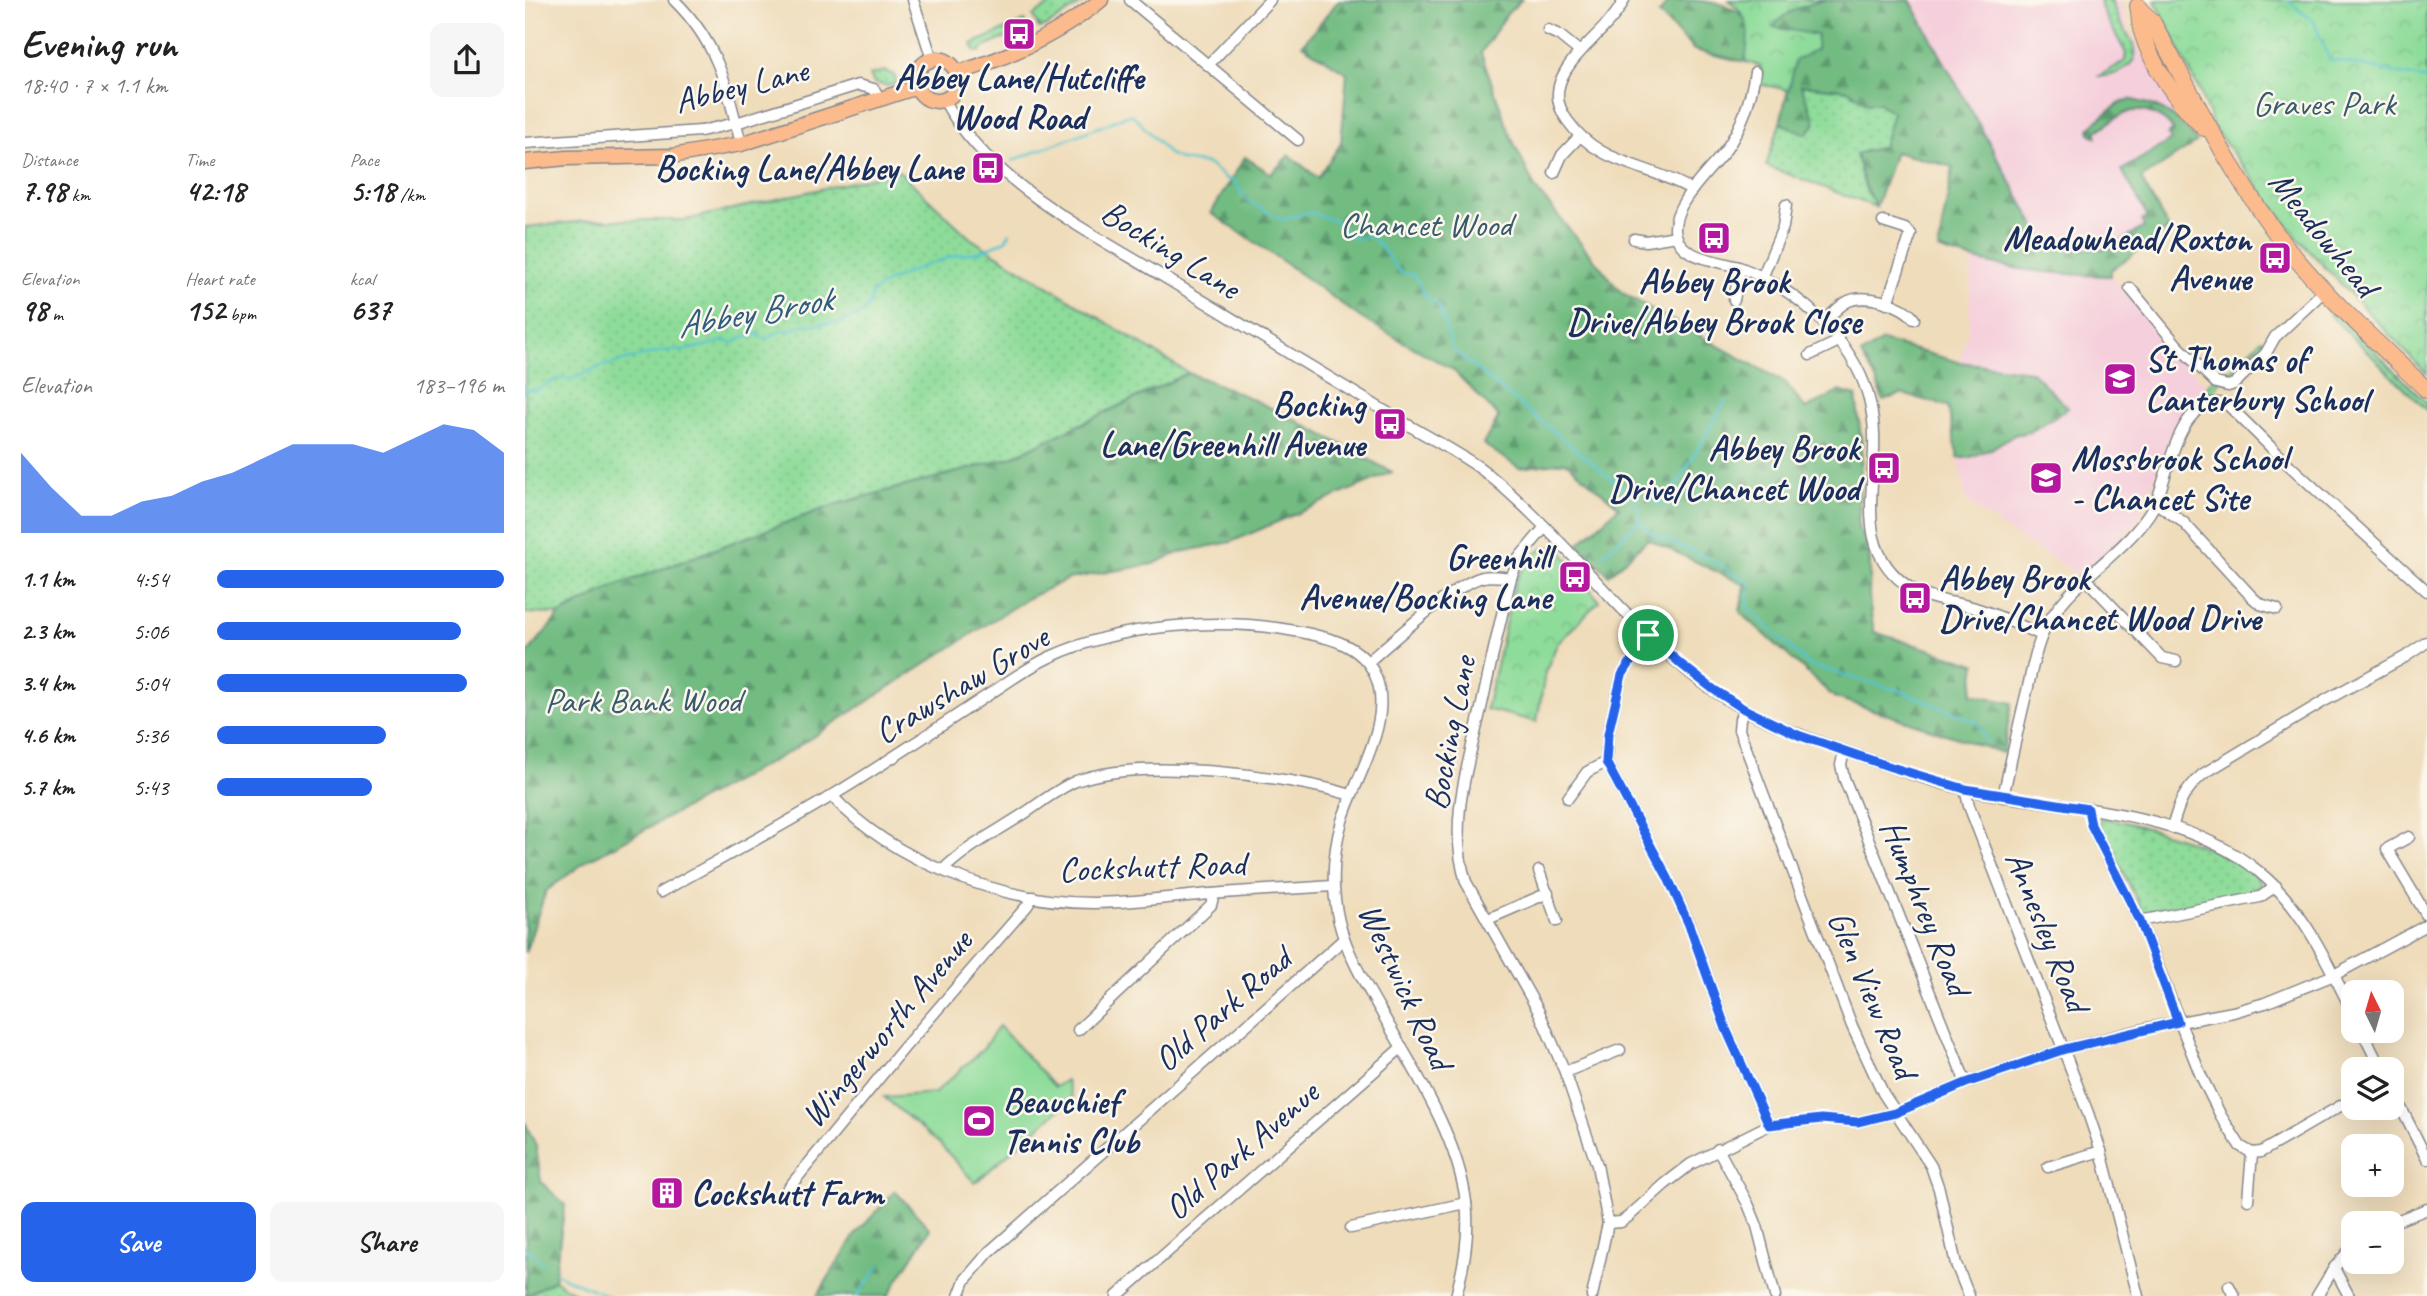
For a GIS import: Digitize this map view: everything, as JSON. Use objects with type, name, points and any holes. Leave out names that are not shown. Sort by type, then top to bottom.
[{"type":"highway","name":"Meadowhead","points":[[2137,5],[2140,28],[2160,73],[2186,110],[2213,137],[2256,205],[2289,249],[2348,316],[2427,390]]},
{"type":"main road","points":[[957,73],[1042,40],[1101,0]]},
{"type":"main road","points":[[932,59],[947,61],[957,73],[956,88],[944,100],[928,99],[917,88],[918,71],[932,59]]},
{"type":"main road","name":"Abbey Lane","points":[[525,162],[567,158],[671,156],[741,144],[917,88]]},
{"type":"street","points":[[674,0],[688,14],[717,59],[741,144]]},
{"type":"street","points":[[913,0],[932,59]]},
{"type":"street","points":[[1131,0],[1298,140]]},
{"type":"street","points":[[1209,64],[1270,0]]},
{"type":"street","points":[[1625,0],[1562,77],[1557,96],[1565,116],[1580,136],[1596,149],[1616,160],[1674,179],[1692,190]]},
{"type":"street","points":[[1548,30],[1559,35],[1580,52]]},
{"type":"street","points":[[1755,72],[1738,127],[1725,151],[1692,190],[1675,224],[1680,244],[1687,250],[1740,268],[1784,289],[1823,323],[1839,341],[1862,376],[1873,416],[1874,542],[1890,572],[1914,591],[1979,609],[2042,635]]},
{"type":"street","name":"Abbey Lane","points":[[525,143],[674,135],[701,131],[736,123],[857,85],[874,89],[880,99]]},
{"type":"street","name":"Bocking Lane","points":[[944,100],[970,140],[1024,189],[1172,282],[1479,467],[1545,527],[1519,558],[1511,578],[1458,817],[1459,860],[1466,882],[1539,1012],[1565,1072],[1597,1165],[1608,1223],[1592,1296]]},
{"type":"street","points":[[1554,173],[1562,155],[1580,136]]},
{"type":"street","points":[[1762,278],[1783,228],[1786,205]]},
{"type":"street","points":[[1883,222],[1905,229],[1911,234],[1887,303]]},
{"type":"street","points":[[1634,239],[1646,241],[1676,236]]},
{"type":"street","points":[[1734,300],[1740,268]]},
{"type":"street","points":[[2130,288],[2186,354],[2216,383],[2223,386],[2234,384],[2266,353],[2275,337],[2325,290]]},
{"type":"street","points":[[1823,323],[1845,303],[1867,299],[1906,310],[1914,319]]},
{"type":"street","points":[[1809,355],[1839,341]]},
{"type":"street","points":[[2003,797],[2042,635],[2055,612],[2147,517],[2156,503],[2174,448],[2187,422],[2210,403],[2228,405],[2427,591]]},
{"type":"street","points":[[2156,503],[2183,522],[2252,597],[2260,604],[2277,609]]},
{"type":"street","points":[[1545,527],[1648,635],[1682,665],[1744,709],[1798,735],[1965,789],[2126,816],[2172,828],[2224,848],[2276,886],[2316,941],[2341,989]]},
{"type":"street","points":[[1368,662],[1408,627],[1467,584],[1482,577],[1511,578]]},
{"type":"street","points":[[2086,579],[2162,658],[2176,661]]},
{"type":"street","name":"Crawshaw Grove","points":[[661,892],[832,796],[1031,667],[1066,650],[1106,639],[1176,626],[1256,626],[1298,632],[1338,642],[1358,652],[1368,662]]},
{"type":"street","points":[[1648,635],[1622,675],[1608,734],[1606,762],[1668,878],[1689,925],[1726,1029],[1769,1125]]},
{"type":"street","points":[[2172,828],[2179,801],[2203,774],[2427,642]]},
{"type":"street","name":"Westwick Road","points":[[1368,662],[1378,682],[1380,715],[1337,842],[1333,886],[1345,939],[1454,1153],[1466,1203],[1466,1247],[1456,1296]]},
{"type":"street","name":"Glen View Road","points":[[1744,709],[1739,719],[1739,730],[1852,1026],[1883,1093],[1931,1166],[1956,1264],[1969,1296]]},
{"type":"street","name":"Humphrey Road","points":[[1844,751],[1841,765],[1844,778],[1966,1083]]},
{"type":"street","points":[[1568,798],[1587,772],[1606,762]]},
{"type":"street","points":[[943,870],[1064,787],[1098,775],[1140,771],[1237,774],[1320,786],[1351,795]]},
{"type":"street","name":"Annesley Road","points":[[1965,789],[1969,806],[2065,1049],[2101,1151],[2138,1296]]},
{"type":"street","name":"Cockshutt Road","points":[[832,796],[852,818],[893,846],[972,881],[1033,897],[1092,903],[1333,886]]},
{"type":"street","points":[[2088,809],[2097,840],[2140,921],[2201,1076],[2240,1146],[2252,1153],[2270,1147],[2341,1106]]},
{"type":"street","points":[[2409,837],[2387,849],[2427,916]]},
{"type":"street","points":[[1539,871],[1557,921]]},
{"type":"street","points":[[2140,921],[2260,897],[2276,886]]},
{"type":"street","points":[[1488,919],[1548,893]]},
{"type":"street","points":[[1078,1030],[1211,905],[1214,894]]},
{"type":"street","name":"Wingerworth Avenue","points":[[782,1196],[1033,897]]},
{"type":"street","points":[[1608,1223],[1621,1222],[1691,1164],[1769,1125],[1821,1119],[1857,1122],[1895,1113],[1966,1083],[2065,1049],[2265,1003],[2334,975],[2427,925]]},
{"type":"street","name":"Old Park Road","points":[[959,1296],[965,1280],[989,1252],[1345,939]]},
{"type":"street","name":"Old Park Avenue","points":[[1117,1296],[1402,1047]]},
{"type":"street","points":[[1565,1072],[1620,1050]]},
{"type":"street","points":[[2404,1113],[2427,1158]]},
{"type":"street","points":[[1718,1149],[1753,1215],[1775,1296]]},
{"type":"street","points":[[2048,1167],[2101,1151]]},
{"type":"street","points":[[2248,1200],[2252,1153]]},
{"type":"street","points":[[1351,1228],[1466,1203]]},
{"type":"street","points":[[2404,1218],[2427,1209]]},
{"type":"street","points":[[2317,1296],[2341,1261]]},
{"type":"street","points":[[2334,1269],[2349,1296]]},
{"type":"shaded area","points":[[1910,0],[2120,0],[2130,33],[2196,138],[2137,177],[2165,225],[2109,266],[2079,249],[2044,242]]},
{"type":"shaded area","name":"St Thomas of Canterbury School","points":[[1972,261],[2081,275],[2111,276],[2206,386],[2197,399],[2201,401],[2172,428],[2137,522],[2080,576],[2006,530],[1966,501],[1958,458],[1968,458],[2013,435],[2030,432],[2068,408],[2031,371],[1959,362],[1969,327]]},
{"type":"green space","points":[[1057,0],[1087,0],[1047,26],[1039,28],[1033,16]]},
{"type":"green space","name":"Chancet Wood","points":[[1339,0],[1521,0],[1507,14],[1481,53],[1511,137],[1535,188],[1622,293],[1786,383],[1806,409],[1840,391],[1856,396],[1862,446],[1858,528],[1869,552],[1869,598],[1874,632],[1976,664],[1972,694],[2012,703],[2003,753],[1834,697],[1740,612],[1745,585],[1648,539],[1609,575],[1578,544],[1619,507],[1566,462],[1519,468],[1483,444],[1499,417],[1453,370],[1361,318],[1211,213],[1245,157],[1271,174],[1289,155],[1318,178],[1341,143],[1347,73],[1302,45]]},
{"type":"green space","points":[[1670,0],[1721,4],[1741,15],[1747,23],[1749,35],[1745,62],[1694,50],[1659,14]]},
{"type":"green space","points":[[1729,0],[1824,0],[1790,13],[1773,27],[1817,35],[1816,49],[1795,61],[1789,90],[1759,84],[1761,66],[1745,62],[1748,35],[1746,21]]},
{"type":"green space","points":[[1824,0],[1910,0],[2044,242],[2075,249],[2108,249],[2144,227],[2142,221],[2148,217],[2122,170],[2171,140],[2168,135],[2173,130],[2160,118],[2138,111],[2118,117],[2097,131],[2097,137],[2090,133],[2089,129],[2113,108],[2130,100],[2149,104],[2173,116],[2197,142],[2141,179],[2169,229],[2111,270],[2111,276],[2023,269],[1938,249],[1953,167],[1895,152],[1876,207],[1865,187],[1856,154],[1883,147],[1893,113],[1879,103],[1866,103],[1849,90],[1801,85],[1816,123],[1806,134],[1780,123],[1795,60],[1816,49],[1817,35],[1772,27],[1790,13]]},
{"type":"green space","points":[[2100,0],[2111,0],[2135,51],[2131,63],[2119,72],[2106,76],[2099,76],[2125,61],[2126,53],[2102,10]]},
{"type":"green space","name":"Graves Park","points":[[2155,0],[2427,0],[2427,374],[2300,241],[2214,128],[2200,92]]},
{"type":"green space","points":[[1024,21],[1027,28],[983,48],[980,52],[975,51],[972,44]]},
{"type":"green space","points":[[884,71],[894,75],[897,83],[888,86],[874,83],[870,75]]},
{"type":"green space","points":[[1800,84],[1849,90],[1866,103],[1879,103],[1894,113],[1883,147],[1856,154],[1865,187],[1876,207],[1766,166],[1780,123],[1806,133]]},
{"type":"green space","points":[[899,171],[970,238],[1188,373],[1010,458],[834,505],[613,587],[560,614],[525,613],[525,227],[596,220],[685,220]]},
{"type":"green space","points":[[2333,310],[2427,403],[2427,410],[2329,314]]},
{"type":"green space","points":[[2262,339],[2267,342],[2264,349],[2228,381],[2220,380],[2214,399],[2197,399],[2217,375],[2233,369]]},
{"type":"green space","points":[[1882,341],[1959,362],[2031,371],[2068,408],[2030,432],[2013,435],[1991,449],[1968,458],[1958,458],[1948,406],[1901,394],[1883,401],[1875,377],[1861,355]]},
{"type":"green space","name":"Park Bank Wood","points":[[1188,373],[1267,406],[1392,472],[1231,542],[1181,552],[1153,564],[1068,579],[1026,599],[791,751],[588,860],[546,891],[525,953],[525,656],[560,614],[613,587],[834,505],[1010,458]]},
{"type":"green space","points":[[1546,547],[1555,547],[1563,553],[1599,601],[1557,644],[1545,673],[1537,722],[1486,709],[1515,582],[1531,556]]},
{"type":"green space","points":[[2105,818],[2165,833],[2214,851],[2252,872],[2261,883],[2253,890],[2224,901],[2143,912],[2097,819]]},
{"type":"green space","name":"Beauchief Tennis Club","points":[[999,1026],[1055,1087],[1066,1080],[1072,1098],[975,1183],[940,1144],[884,1097],[935,1093],[982,1050]]},
{"type":"green space","points":[[525,1122],[536,1146],[541,1182],[565,1205],[554,1280],[526,1296]]},
{"type":"green space","points":[[895,1191],[930,1229],[888,1296],[817,1296],[855,1235]]},
{"type":"green space","points":[[554,1280],[580,1296],[526,1296]]},
{"type":"waterway","points":[[2287,0],[2314,22],[2329,59],[2427,79]]},
{"type":"waterway","name":"Abbey Brook","points":[[1012,161],[1133,115],[1169,154],[1181,160],[1208,164],[1225,178],[1235,182],[1245,199],[1282,220],[1310,212],[1335,221],[1354,239],[1371,235],[1400,272],[1414,275],[1427,298],[1438,304],[1453,350],[1634,497],[1639,508],[1639,520],[1652,534],[1710,559],[1750,583],[1747,607],[1809,665],[1901,691],[1977,722],[1987,742]]},
{"type":"waterway","name":"Abbey Brook","points":[[525,390],[535,391],[556,379],[571,379],[599,367],[670,350],[682,351],[725,341],[734,343],[741,338],[758,334],[767,338],[802,325],[843,322],[862,313],[869,305],[872,293],[887,282],[926,265],[957,255],[979,252],[1005,241],[1010,233]]},
{"type":"waterway","points":[[1650,500],[1665,505],[1726,400]]},
{"type":"waterway","points":[[1603,555],[1639,521]]},
{"type":"waterway","points":[[525,1248],[543,1263]]},
{"type":"waterway","points":[[857,1296],[880,1265]]},
{"type":"waterway","points":[[555,1272],[609,1296]]},
{"type":"place","name":"Abbey Lane/Hutcliffe Wood Road","points":[[1019,34]]},
{"type":"place","name":"Bocking Lane/Abbey Lane","points":[[988,168]]},
{"type":"place","name":"Abbey Brook Drive/Abbey Brook Close","points":[[1714,238]]},
{"type":"place","name":"Meadowhead/Roxton Avenue","points":[[2275,258]]},
{"type":"place","name":"St Thomas of Canterbury School","points":[[2120,379]]},
{"type":"place","name":"Bocking Lane/Greenhill Avenue","points":[[1390,424]]},
{"type":"place","name":"Abbey Brook Drive/Chancet Wood","points":[[1884,468]]},
{"type":"place","name":"Mossbrook School - Chancet Site","points":[[2046,478]]},
{"type":"place","name":"Greenhill Avenue/Bocking Lane","points":[[1575,577]]},
{"type":"place","name":"Abbey Brook Drive/Chancet Wood Drive","points":[[1915,598]]},
{"type":"place","name":"Beauchief Tennis Club","points":[[979,1121]]},
{"type":"place","name":"Cockshutt Farm","points":[[667,1193]]},
{"type":"route","points":[[1648,635],[1713,689],[1744,709],[1798,735],[1937,782],[2003,797],[2088,809],[2097,840],[2140,921],[2178,1022],[2065,1049],[1966,1083],[1895,1113],[1857,1122],[1821,1119],[1769,1125],[1726,1029],[1702,958],[1668,878],[1611,776],[1606,762],[1608,734],[1622,675],[1648,635]]}]
